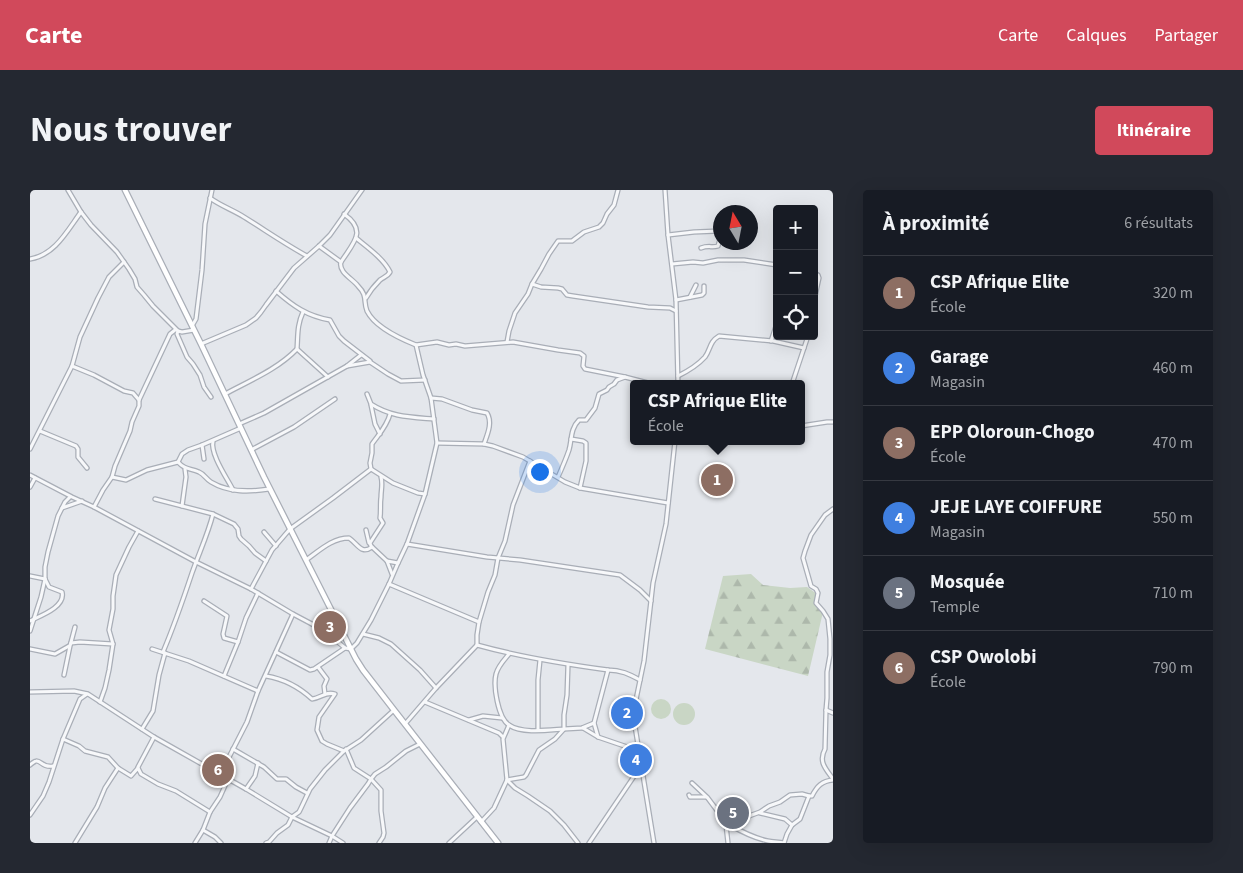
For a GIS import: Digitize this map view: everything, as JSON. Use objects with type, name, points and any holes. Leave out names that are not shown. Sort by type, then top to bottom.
[{"type":"street","points":[[68,190],[81,212],[117,252],[144,295],[176,330],[188,357],[194,364],[204,387],[211,397]]},
{"type":"street","points":[[125,190],[201,344],[269,489],[351,649],[363,670],[498,843]]},
{"type":"street","points":[[193,328],[196,319],[202,270],[205,224],[212,190]]},
{"type":"street","points":[[507,342],[515,313],[558,241],[572,240],[584,232],[601,225],[614,205],[618,190]]},
{"type":"street","points":[[665,190],[676,300],[678,380]]},
{"type":"street","points":[[201,344],[251,321],[262,312],[294,268],[330,235],[361,191]]},
{"type":"street","points":[[210,198],[307,256]]},
{"type":"street","points":[[30,259],[50,252],[81,212]]},
{"type":"street","points":[[344,214],[352,220],[357,230],[356,238],[341,262],[341,270],[364,293],[366,308],[369,314],[396,337],[416,345],[437,342],[466,346],[507,342],[580,353],[584,356],[584,369],[638,380]]},
{"type":"street","points":[[668,235],[713,231]]},
{"type":"street","points":[[356,238],[390,269],[389,274],[378,283],[366,298]]},
{"type":"street","points":[[319,246],[341,262]]},
{"type":"street","points":[[701,248],[713,247]]},
{"type":"street","points":[[672,264],[703,263],[718,260],[744,260],[773,264]]},
{"type":"street","points":[[30,449],[72,366],[80,337],[109,277],[124,262]]},
{"type":"street","points":[[532,284],[562,289],[567,295],[648,307],[670,308],[676,312]]},
{"type":"street","points":[[690,298],[696,285]]},
{"type":"street","points":[[676,300],[702,295],[704,293],[704,286]]},
{"type":"street","points":[[276,291],[303,312],[319,319],[330,320],[339,336],[349,346],[388,374],[401,381],[425,380]]},
{"type":"street","points":[[303,312],[297,331],[297,349],[328,377]]},
{"type":"street","points":[[176,330],[182,332],[193,328]]},
{"type":"street","points":[[94,507],[102,490],[112,477],[130,431],[139,400],[170,334],[176,330]]},
{"type":"street","points":[[771,341],[773,335]]},
{"type":"street","points":[[678,376],[696,366],[706,356],[712,342],[719,336],[771,341],[804,348]]},
{"type":"street","points":[[793,380],[807,340]]},
{"type":"street","points":[[351,649],[357,643],[389,584],[407,544],[424,494],[436,443],[430,398],[416,345]]},
{"type":"street","points":[[224,394],[278,364],[297,349]]},
{"type":"street","points":[[112,477],[126,480],[147,470],[178,462],[182,454],[188,450],[214,440],[264,413],[347,366],[361,355]]},
{"type":"street","points":[[347,366],[370,362]]},
{"type":"street","points":[[72,366],[94,375],[124,392],[133,394],[139,400]]},
{"type":"street","points":[[558,477],[569,448],[571,432],[576,422],[578,420],[586,420],[595,408],[599,394],[624,376]]},
{"type":"street","points":[[367,394],[371,404],[372,417],[380,434]]},
{"type":"street","points":[[430,398],[442,399],[472,410],[487,413],[490,422],[484,444]]},
{"type":"street","points":[[251,450],[294,427],[335,399]]},
{"type":"street","points":[[371,404],[390,414],[434,419]]},
{"type":"street","points":[[370,469],[372,444],[388,421],[390,414]]},
{"type":"street","points":[[805,425],[833,422]]},
{"type":"street","points":[[40,431],[76,446],[78,457],[87,468]]},
{"type":"street","points":[[571,439],[586,443],[586,461],[580,488]]},
{"type":"street","points":[[214,440],[212,444],[213,452],[233,490]]},
{"type":"street","points":[[436,443],[484,444],[493,446],[523,457],[580,488],[668,503]]},
{"type":"street","points":[[202,445],[204,459]]},
{"type":"street","points":[[654,843],[634,714],[644,661],[657,563],[666,524],[675,445]]},
{"type":"street","points":[[405,724],[477,645],[479,622],[505,541],[513,505],[530,461]]},
{"type":"street","points":[[178,462],[186,468],[200,472],[213,483],[233,490],[253,491],[269,489]]},
{"type":"street","points":[[182,506],[186,468]]},
{"type":"street","points":[[370,469],[397,485],[424,494]]},
{"type":"street","points":[[251,589],[266,561],[290,529],[370,469]]},
{"type":"street","points":[[30,475],[251,589],[326,632],[345,648],[351,649]]},
{"type":"street","points":[[306,560],[326,545],[342,538],[349,538],[363,550],[367,550],[383,523],[380,518],[381,476]]},
{"type":"street","points":[[30,487],[35,478]]},
{"type":"street","points":[[30,631],[41,597],[48,552],[61,508],[70,496]]},
{"type":"street","points":[[156,499],[212,514],[235,526],[239,531],[239,537],[254,553],[266,561]]},
{"type":"street","points":[[61,508],[82,501]]},
{"type":"street","points":[[692,783],[707,798],[728,825],[759,839],[784,843],[792,825],[800,819],[809,796],[812,796],[816,787],[833,780],[821,759],[824,749],[828,698],[827,672],[830,639],[828,619],[816,603],[818,593],[811,586],[803,558],[811,535],[825,515],[833,509]]},
{"type":"street","points":[[142,729],[153,711],[164,653],[209,528],[212,514]]},
{"type":"street","points":[[100,702],[109,670],[112,644],[109,630],[114,609],[113,596],[116,575],[138,530]]},
{"type":"street","points":[[366,530],[371,545],[387,561],[392,575]]},
{"type":"street","points":[[264,532],[276,546]]},
{"type":"street","points":[[407,544],[620,575],[651,601]]},
{"type":"street","points":[[387,561],[398,562]]},
{"type":"street","points":[[30,576],[45,579]]},
{"type":"street","points":[[32,620],[40,618],[54,608],[63,597],[62,592],[49,587],[45,579]]},
{"type":"street","points":[[389,584],[479,622]]},
{"type":"street","points":[[224,676],[246,618],[258,593]]},
{"type":"street","points":[[204,602],[227,616],[223,634],[224,638],[238,642]]},
{"type":"street","points":[[195,843],[228,779],[227,761],[247,722],[258,692],[293,614]]},
{"type":"street","points":[[64,675],[75,627]]},
{"type":"street","points":[[362,634],[379,638],[391,644],[420,670],[436,688]]},
{"type":"street","points":[[30,649],[55,654],[70,645],[80,642],[112,644]]},
{"type":"street","points":[[477,645],[540,660],[616,670],[640,680]]},
{"type":"street","points":[[276,652],[310,670],[318,667],[345,648]]},
{"type":"street","points":[[152,649],[189,661],[258,692]]},
{"type":"street","points":[[509,654],[496,673],[498,702],[503,718],[509,725],[529,731],[582,728],[594,723]]},
{"type":"street","points":[[538,730],[540,660]]},
{"type":"street","points":[[507,780],[526,775],[539,750],[564,729],[568,665]]},
{"type":"street","points":[[318,667],[327,679],[324,686],[325,694]]},
{"type":"street","points":[[598,737],[594,723],[608,670]]},
{"type":"street","points":[[266,676],[293,684],[312,699],[325,694],[331,693],[335,695],[319,717],[317,730],[319,737],[327,744],[345,750],[354,768],[371,778],[381,790],[384,833],[379,843]]},
{"type":"street","points":[[30,692],[79,691],[88,694],[154,737],[292,817],[332,836],[342,843]]},
{"type":"street","points":[[30,815],[43,796],[63,738],[80,699],[79,691]]},
{"type":"street","points":[[80,699],[88,694]]},
{"type":"street","points":[[425,702],[499,732],[503,737]]},
{"type":"street","points":[[266,843],[288,826],[307,794],[325,770],[345,750],[361,740],[394,710]]},
{"type":"street","points":[[826,710],[833,713]]},
{"type":"street","points":[[469,720],[483,716],[503,718]]},
{"type":"street","points":[[481,822],[494,808],[507,780],[503,737],[509,725]]},
{"type":"street","points":[[582,728],[598,737],[639,751]]},
{"type":"street","points":[[63,738],[85,751],[108,758],[118,768],[131,776],[138,768],[154,737]]},
{"type":"street","points":[[329,843],[371,778],[406,751],[420,744]]},
{"type":"street","points":[[233,749],[264,766],[277,779],[286,779],[307,794]]},
{"type":"street","points":[[30,765],[37,761],[46,766],[54,766]]},
{"type":"street","points":[[246,789],[255,776],[258,763]]},
{"type":"street","points":[[589,843],[641,766]]},
{"type":"street","points":[[75,843],[97,807],[110,778],[118,768]]},
{"type":"street","points":[[138,768],[141,774],[158,784],[176,791],[210,812]]},
{"type":"street","points":[[507,780],[515,788],[550,811],[578,843]]},
{"type":"street","points":[[728,825],[760,812],[790,796],[802,794],[809,796]]},
{"type":"street","points":[[689,795],[692,798],[707,798]]},
{"type":"street","points":[[738,820],[739,803]]},
{"type":"street","points":[[760,812],[785,820],[792,825]]},
{"type":"street","points":[[448,843],[477,817]]},
{"type":"street","points":[[728,825],[728,843]]},
{"type":"street","points":[[203,830],[221,843]]},
{"type":"green space","points":[[751,574],[763,585],[790,588],[807,587],[817,594],[815,603],[823,612],[808,676],[705,649],[723,576]]},
{"type":"green space","points":[[661,699],[668,702],[671,709],[668,716],[661,719],[654,716],[651,709],[654,702]]},
{"type":"green space","points":[[684,703],[692,706],[695,714],[692,722],[684,725],[676,722],[673,714],[676,706]]},
{"type":"place","name":"CSP Afrique Elite","points":[[717,480]]},
{"type":"place","name":"EPP Oloroun-Chogo","points":[[330,627]]},
{"type":"place","name":"Garage","points":[[627,713]]},
{"type":"place","name":"JEJE LAYE COIFFURE","points":[[636,760]]},
{"type":"place","name":"CSP Owolobi","points":[[218,770]]},
{"type":"place","name":"Mosquée","points":[[733,813]]}]
